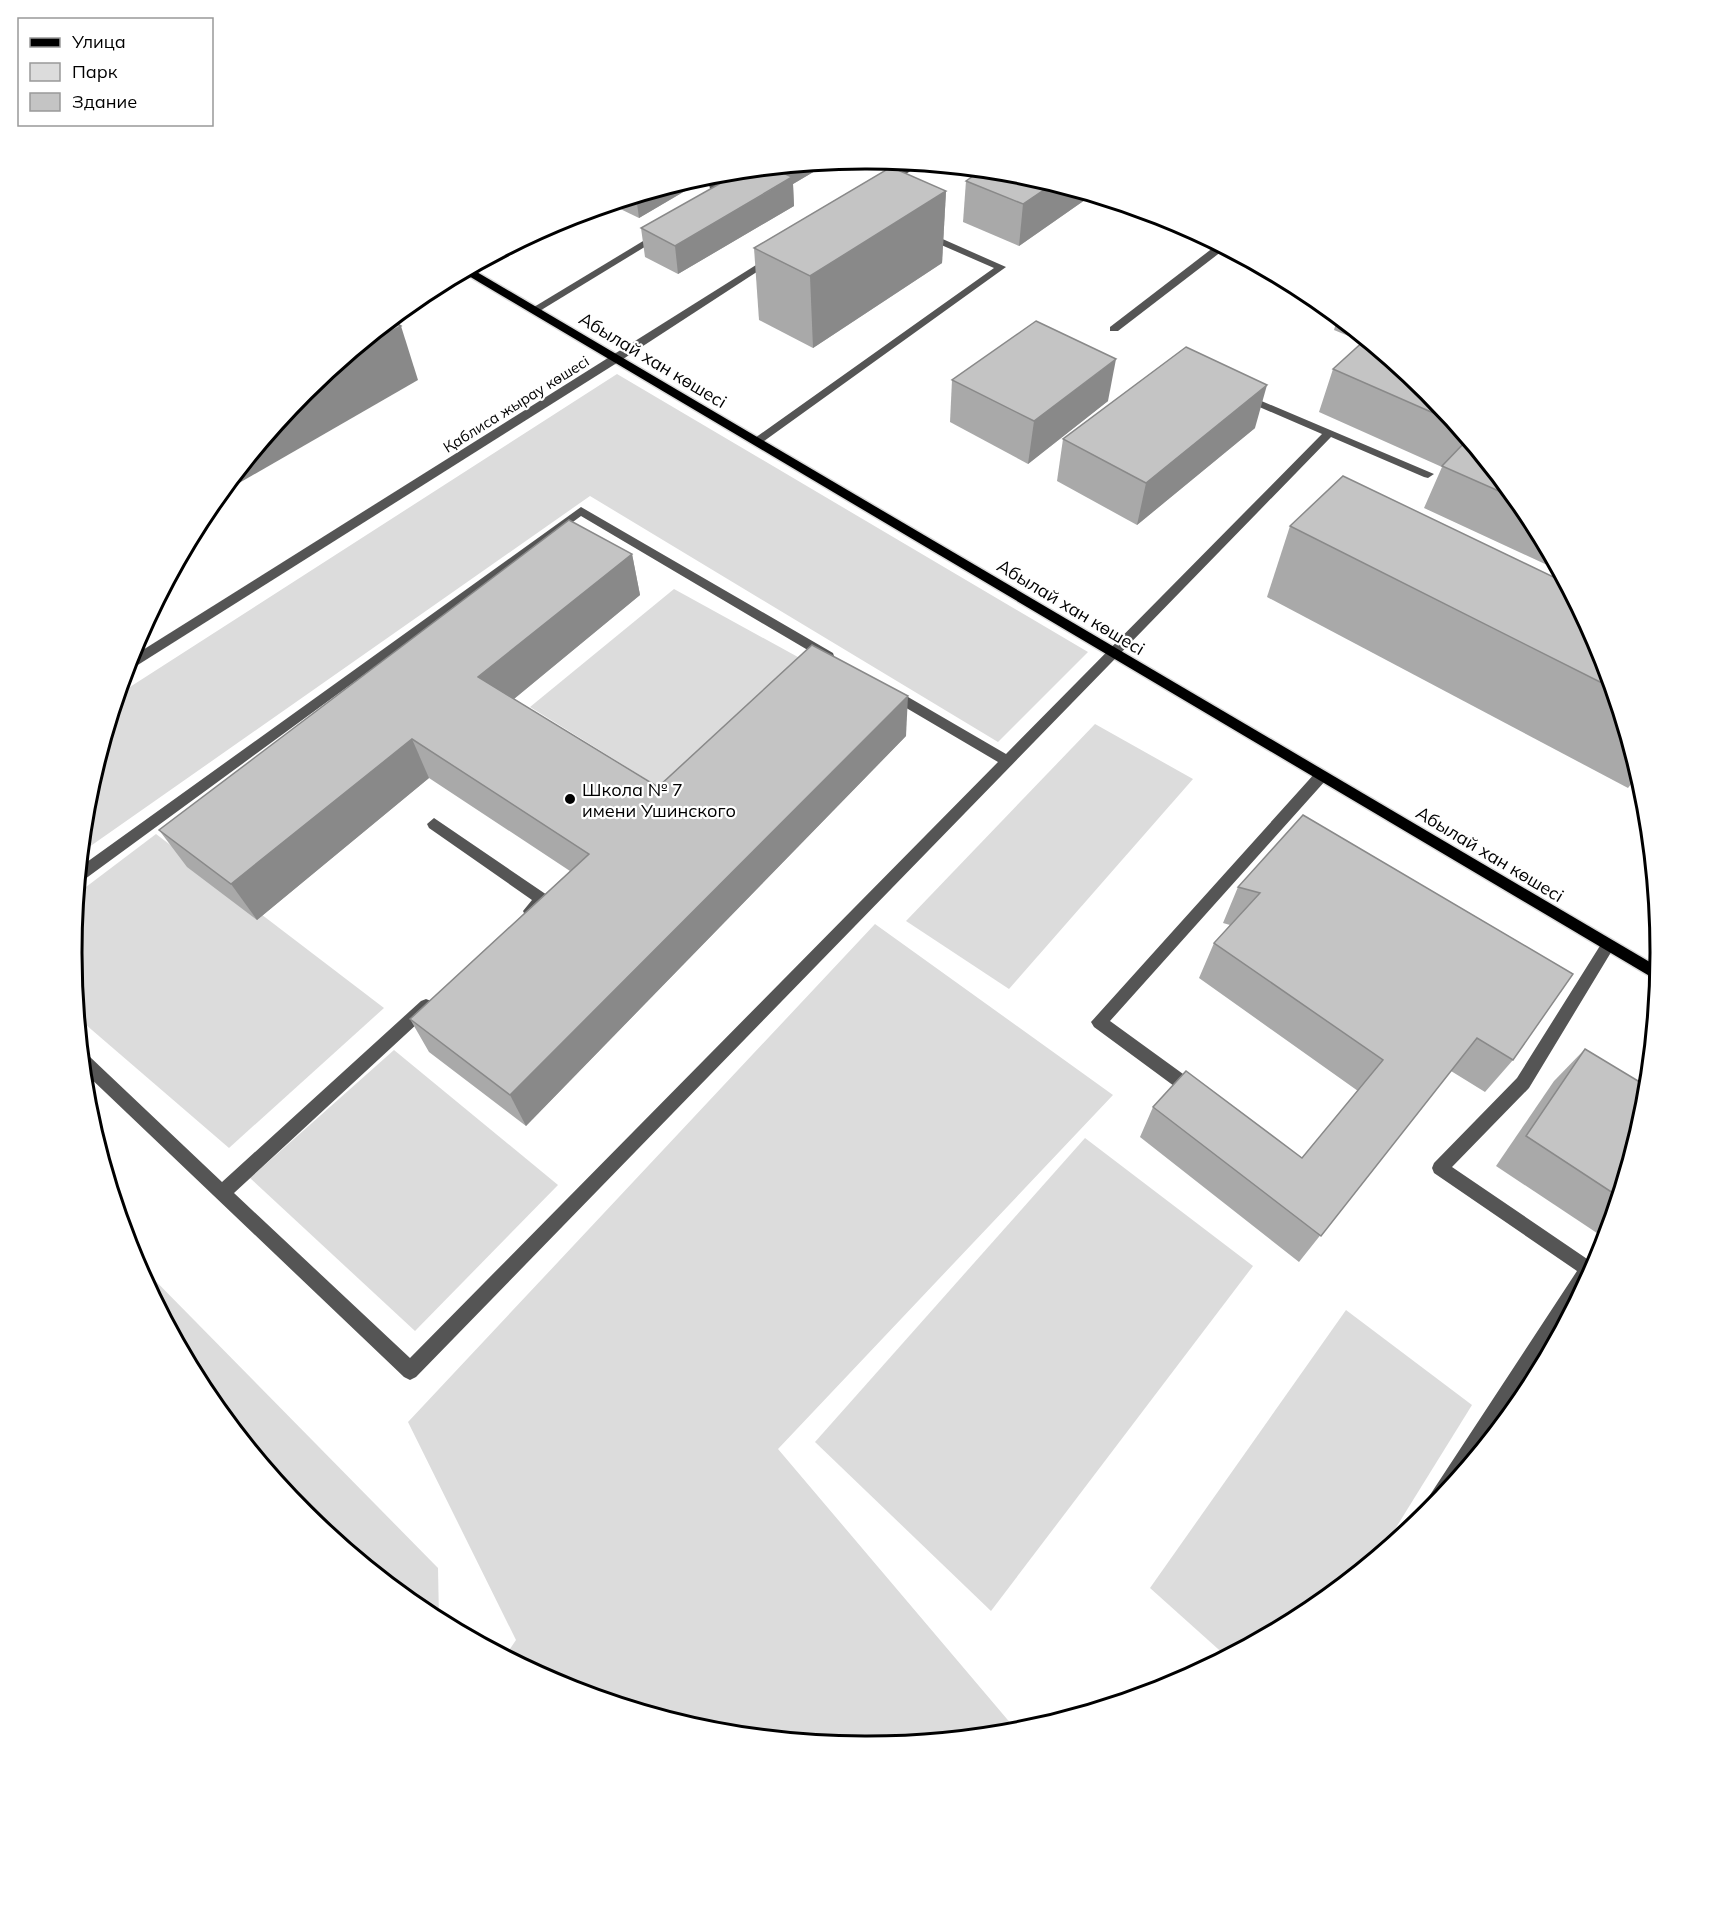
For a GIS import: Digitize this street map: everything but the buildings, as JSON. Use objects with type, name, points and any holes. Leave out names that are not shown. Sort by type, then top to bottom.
[{"type":"main road","name":"Абылай хан көшесі","points":[[474,275],[1650,970]]},
{"type":"street","points":[[872,192],[908,170]]},
{"type":"street","points":[[701,210],[711,204],[717,195],[713,184]]},
{"type":"street","points":[[534,310],[672,227]]},
{"type":"street","points":[[756,442],[1000,267],[917,231]]},
{"type":"street","name":"Қаблиса жырау көшесі","points":[[140,658],[616,359],[785,249]]},
{"type":"street","points":[[1114,329],[1216,251]]},
{"type":"street","points":[[1233,392],[1428,474]]},
{"type":"street","points":[[92,1069],[410,1371],[1329,433]]},
{"type":"street","points":[[87,870],[581,512],[845,666]]},
{"type":"street","points":[[875,684],[1007,761]]},
{"type":"street","points":[[1203,1098],[1099,1022],[1321,776]]},
{"type":"street","points":[[434,824],[542,899],[516,923]]},
{"type":"street","points":[[1585,1266],[1440,1168],[1523,1083],[1608,945]]},
{"type":"street","points":[[222,1193],[439,994]]},
{"type":"street","points":[[1468,1455],[1571,1296]]},
{"type":"green space","points":[[617,374],[1088,652],[998,742],[590,496],[90,847],[109,750],[129,688]]},
{"type":"green space","points":[[674,589],[807,662],[667,792],[530,707]]},
{"type":"green space","points":[[1095,724],[1193,779],[1009,989],[906,921]]},
{"type":"green space","points":[[156,834],[384,1008],[229,1148],[86,1025],[82,952],[85,887]]},
{"type":"green space","points":[[875,924],[1113,1095],[778,1449],[1010,1723],[969,1730],[918,1735],[815,1735],[764,1730],[664,1710],[614,1695],[520,1656],[509,1650],[516,1640],[408,1422]]},
{"type":"green space","points":[[394,1050],[558,1185],[415,1331],[250,1178]]},
{"type":"green space","points":[[1085,1138],[1253,1266],[991,1611],[815,1442]]},
{"type":"green space","points":[[154,1279],[438,1568],[439,1609],[389,1574],[312,1507],[245,1430],[215,1388],[188,1344]]},
{"type":"green space","points":[[1346,1310],[1472,1405],[1392,1533],[1344,1574],[1302,1604],[1258,1631],[1221,1652],[1150,1588]]},
{"type":"place","name":"Школа № 7 имени Ушинского","points":[[570,799]]}]
